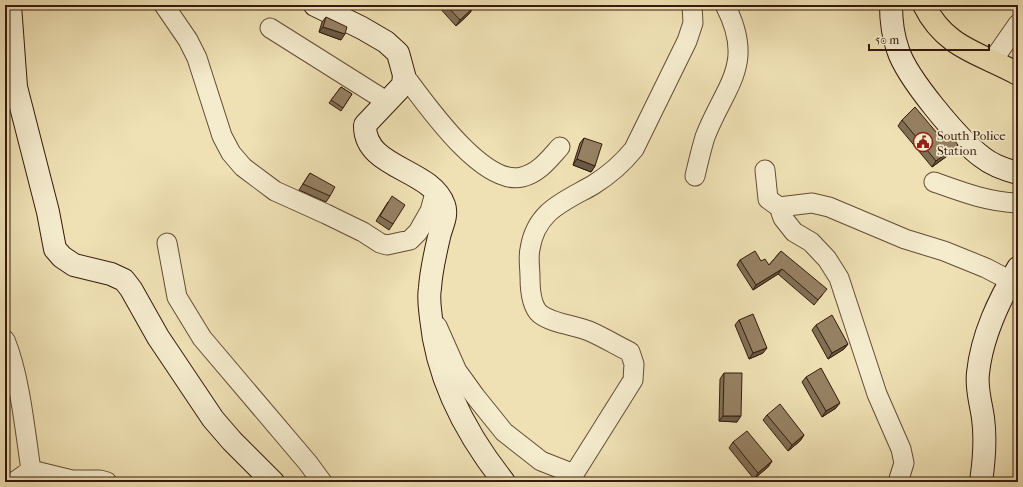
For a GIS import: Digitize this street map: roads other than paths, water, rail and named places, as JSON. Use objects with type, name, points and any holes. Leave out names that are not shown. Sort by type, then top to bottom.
[{"type":"highway","points":[[924,5],[929,16],[947,37],[972,53],[994,60],[1018,74]]},
{"type":"main road","points":[[10,5],[16,87],[48,212],[55,249],[62,258],[74,265],[111,274],[124,280],[131,289],[158,336],[213,419],[232,441],[273,482]]},
{"type":"main road","points":[[315,5],[362,28],[386,42],[398,53],[404,75],[403,85],[386,101],[365,125],[367,142],[372,150],[417,178],[435,193],[444,205],[445,218],[439,236],[429,289],[434,342],[451,395],[466,426],[486,459],[504,482]]},
{"type":"main road","points":[[892,5],[891,19],[898,51],[913,79],[960,137],[983,158],[1011,167]]},
{"type":"main road","points":[[981,482],[985,442],[983,418],[978,395],[978,373],[988,326],[1014,275]]},
{"type":"street","points":[[164,5],[188,40],[197,58],[222,136],[231,153],[243,167],[275,191],[363,232],[380,243],[387,245],[410,240],[418,232],[430,211],[435,193]]},
{"type":"street","points":[[430,310],[457,371],[504,432],[541,461],[578,478],[633,380],[634,364],[630,352],[591,331],[553,320],[540,314],[534,304],[530,280],[530,250],[538,225],[557,204],[607,175],[621,165],[634,149],[687,42],[693,23],[692,5]]},
{"type":"street","points":[[696,176],[705,137],[728,93],[737,66],[738,43],[732,20],[725,5]]},
{"type":"street","points":[[994,60],[1018,24]]},
{"type":"street","points":[[270,28],[386,101]]},
{"type":"street","points":[[404,75],[440,122],[472,155],[504,177],[522,177],[543,167],[560,147]]},
{"type":"street","points":[[765,170],[768,199],[779,207],[783,218],[794,232],[810,242],[827,258],[839,278],[877,394],[901,449],[904,463],[898,482]]},
{"type":"street","points":[[934,182],[979,197],[1001,202],[1018,203]]},
{"type":"street","points":[[779,207],[812,203],[829,207],[899,237],[944,251],[986,268],[1014,275]]},
{"type":"street","points":[[167,243],[177,297],[202,338],[308,462],[322,482]]},
{"type":"street","points":[[5,340],[10,352],[31,470]]},
{"type":"street","points":[[14,482],[31,470],[72,480],[100,480],[106,482]]},
{"type":"place","name":"South Police Station","points":[[923,142]]}]
